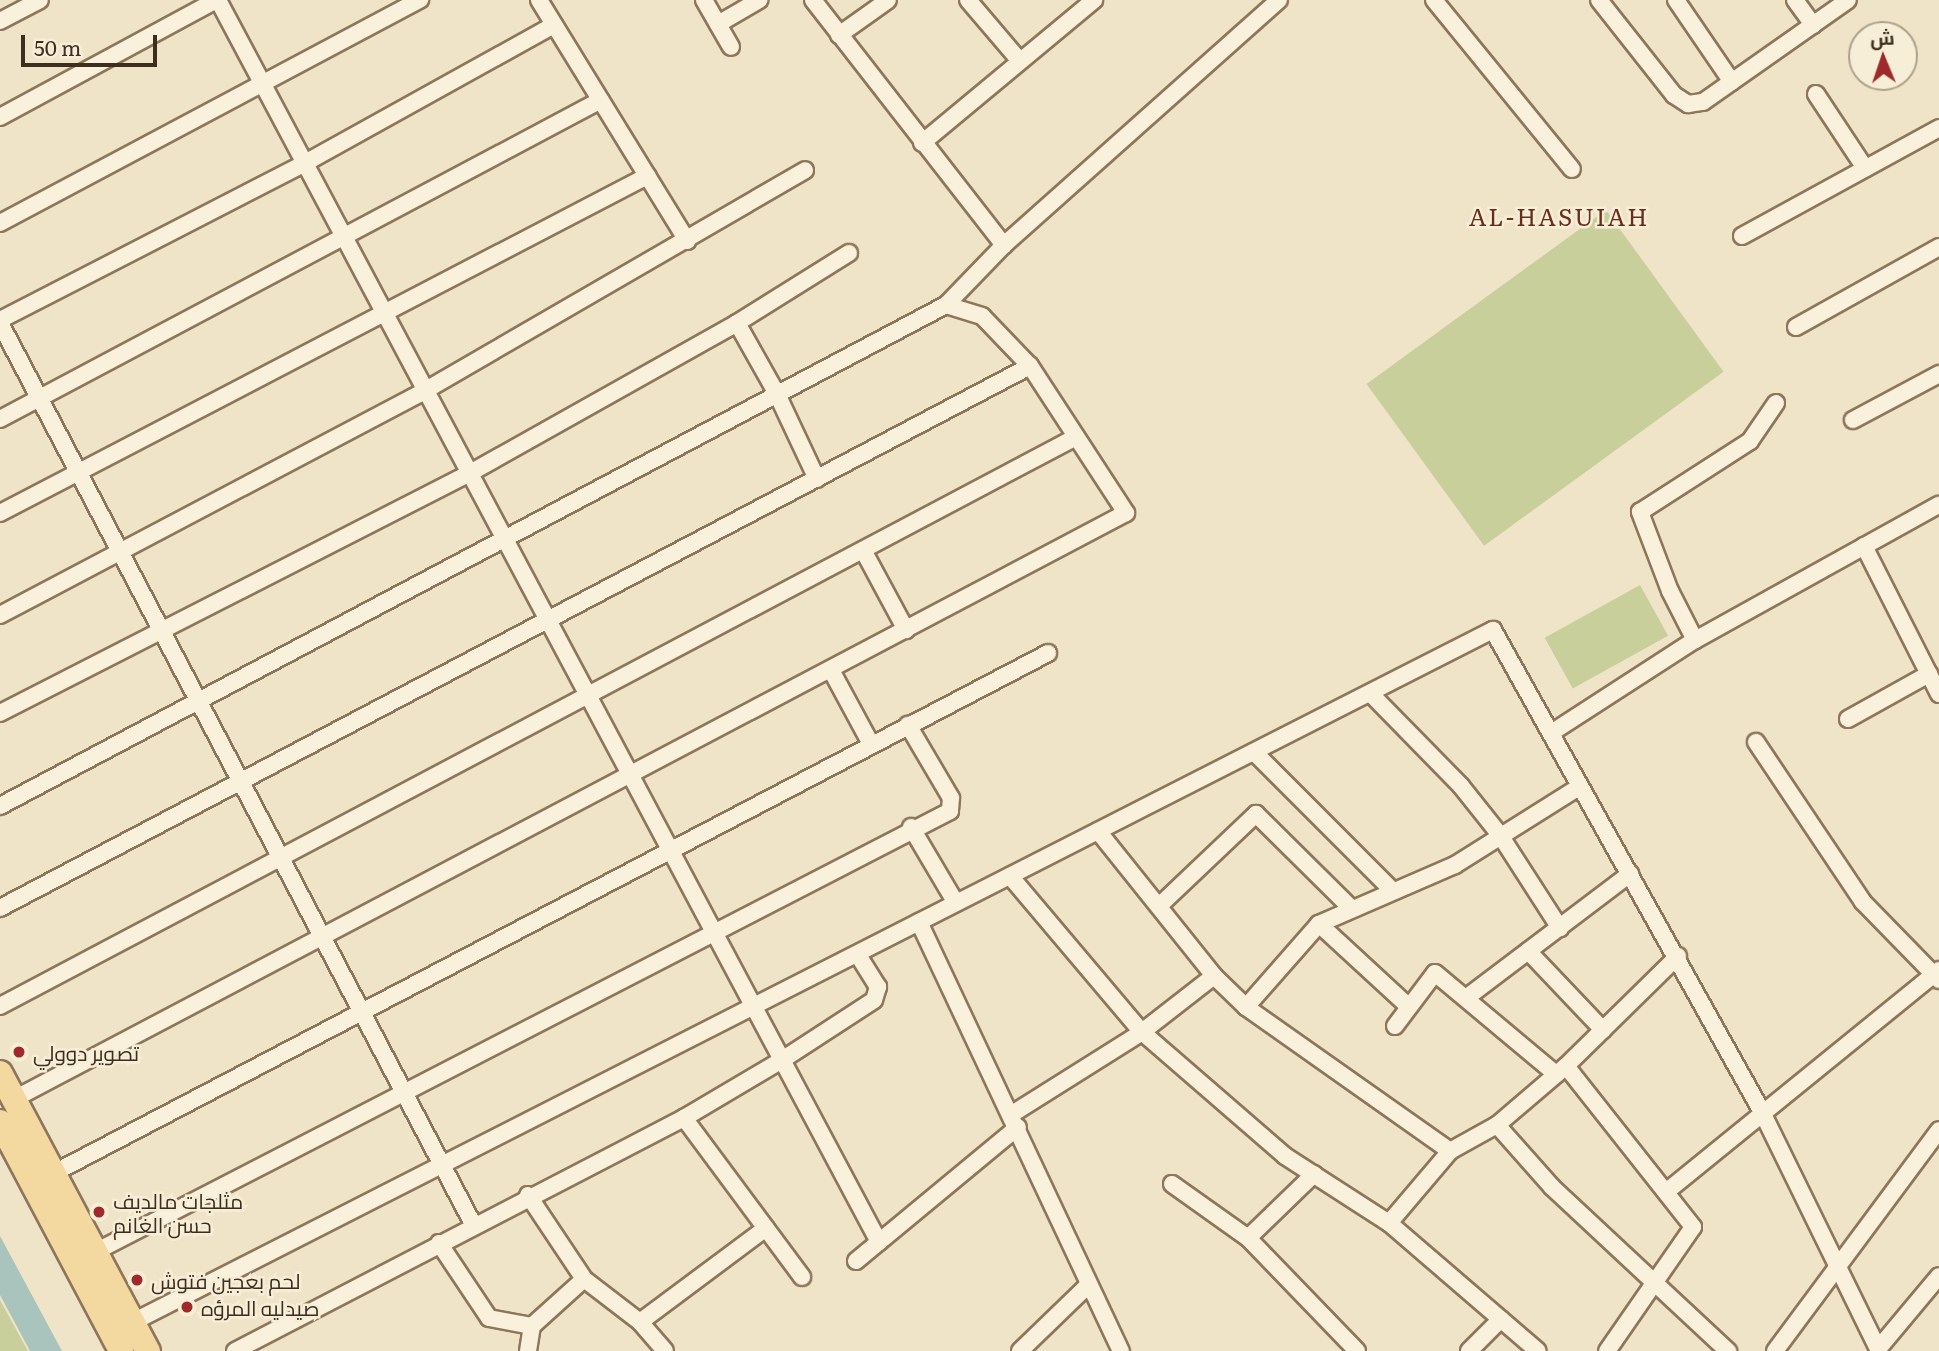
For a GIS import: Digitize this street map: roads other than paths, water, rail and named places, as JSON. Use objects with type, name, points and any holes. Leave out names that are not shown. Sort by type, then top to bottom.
[{"type":"main road","points":[[0,1073],[148,1351]]},
{"type":"main road","points":[[0,1122],[121,1351]]},
{"type":"street","points":[[0,21],[40,0]]},
{"type":"street","points":[[0,117],[217,0],[879,1242]]},
{"type":"street","points":[[0,223],[420,0]]},
{"type":"street","points":[[539,0],[687,241]]},
{"type":"street","points":[[704,0],[732,47]]},
{"type":"street","points":[[718,24],[759,0]]},
{"type":"street","points":[[813,0],[1004,245]]},
{"type":"street","points":[[839,35],[888,0]]},
{"type":"street","points":[[968,0],[1020,61]]},
{"type":"street","points":[[922,143],[1094,0]]},
{"type":"street","points":[[0,806],[946,305],[1004,245],[1279,0]]},
{"type":"street","points":[[1434,0],[1572,169]]},
{"type":"street","points":[[1600,0],[1674,95],[1688,104],[1703,102],[1848,0]]},
{"type":"street","points":[[1676,0],[1732,82]]},
{"type":"street","points":[[1795,0],[1813,25]]},
{"type":"street","points":[[473,1224],[0,322],[305,163],[554,25]]},
{"type":"street","points":[[1815,94],[1865,168]]},
{"type":"street","points":[[0,419],[601,100]]},
{"type":"street","points":[[1742,236],[1939,128]]},
{"type":"street","points":[[0,615],[426,390],[687,241],[805,170]]},
{"type":"street","points":[[0,513],[647,176]]},
{"type":"street","points":[[1796,327],[1939,247]]},
{"type":"street","points":[[0,713],[470,472],[737,323],[849,253]]},
{"type":"street","points":[[14,1099],[1126,513],[1030,366],[982,316],[946,305]]},
{"type":"street","points":[[737,323],[778,394],[817,478]]},
{"type":"street","points":[[0,908],[1030,366]]},
{"type":"street","points":[[1853,420],[1939,374]]},
{"type":"street","points":[[1695,640],[1670,592],[1640,512],[1750,441],[1776,402]]},
{"type":"street","points":[[0,1006],[1076,437]]},
{"type":"street","points":[[1551,733],[1695,640],[1939,505]]},
{"type":"street","points":[[1864,546],[1939,694]]},
{"type":"street","points":[[863,550],[906,630]]},
{"type":"street","points":[[133,1322],[1493,630],[1579,787],[1678,956],[1762,1112],[1879,1350],[1939,1276]]},
{"type":"street","points":[[52,1174],[1048,653]]},
{"type":"street","points":[[831,670],[871,744]]},
{"type":"street","points":[[1848,719],[1929,674]]},
{"type":"street","points":[[1370,693],[1461,786],[1500,835],[1560,928]]},
{"type":"street","points":[[95,1252],[911,827],[950,811],[951,798],[908,725]]},
{"type":"street","points":[[1666,1192],[1762,1112],[1937,974],[1863,902],[1756,742]]},
{"type":"street","points":[[1254,752],[1393,891]]},
{"type":"street","points":[[1246,1007],[1319,924],[1455,865],[1579,787]]},
{"type":"street","points":[[1159,906],[1255,814],[1352,909]]},
{"type":"street","points":[[911,827],[956,903]]},
{"type":"street","points":[[1098,831],[1214,976],[1246,1007],[1450,1151]]},
{"type":"street","points":[[1466,998],[1630,874]]},
{"type":"street","points":[[1010,876],[1142,1032],[1285,1156],[1389,1223],[1538,1351]]},
{"type":"street","points":[[919,922],[1015,1120],[1088,1285],[1121,1351]]},
{"type":"street","points":[[1319,924],[1409,1007]]},
{"type":"street","points":[[1528,951],[1603,1030]]},
{"type":"street","points":[[235,1351],[528,1195],[684,1118],[782,1060],[874,1000],[878,988],[858,954]]},
{"type":"street","points":[[1389,1223],[1450,1151],[1497,1125],[1561,1070],[1678,956]]},
{"type":"street","points":[[1395,1026],[1435,973],[1561,1070],[1693,1227],[1606,1351]]},
{"type":"street","points":[[856,1261],[1015,1120],[1142,1032],[1214,976]]},
{"type":"street","points":[[684,1118],[802,1278]]},
{"type":"street","points":[[1497,1125],[1552,1187],[1728,1351]]},
{"type":"street","points":[[1775,1351],[1835,1265],[1939,1130]]},
{"type":"street","points":[[1248,1238],[1314,1174]]},
{"type":"street","points":[[1172,1184],[1248,1238],[1357,1351]]},
{"type":"street","points":[[528,1195],[584,1279],[640,1322],[665,1351]]},
{"type":"street","points":[[640,1322],[766,1228]]},
{"type":"street","points":[[439,1242],[489,1318],[532,1326]]},
{"type":"street","points":[[528,1351],[532,1326],[584,1279]]},
{"type":"street","points":[[1020,1351],[1088,1285]]},
{"type":"street","points":[[1469,1351],[1501,1319]]},
{"type":"water","points":[[0,1236],[62,1351],[30,1351],[0,1295]]},
{"type":"place","name":"تصوير دوولي","points":[[19,1052]]},
{"type":"place","name":"مثلجات مالديف حسن الغانم","points":[[99,1212]]},
{"type":"place","name":"لحم بعجين فتوش","points":[[137,1280]]},
{"type":"place","name":"صيدليه المرؤه","points":[[187,1307]]},
{"type":"district","name":"AL-HASUIAH","points":[[1559,216]]}]
